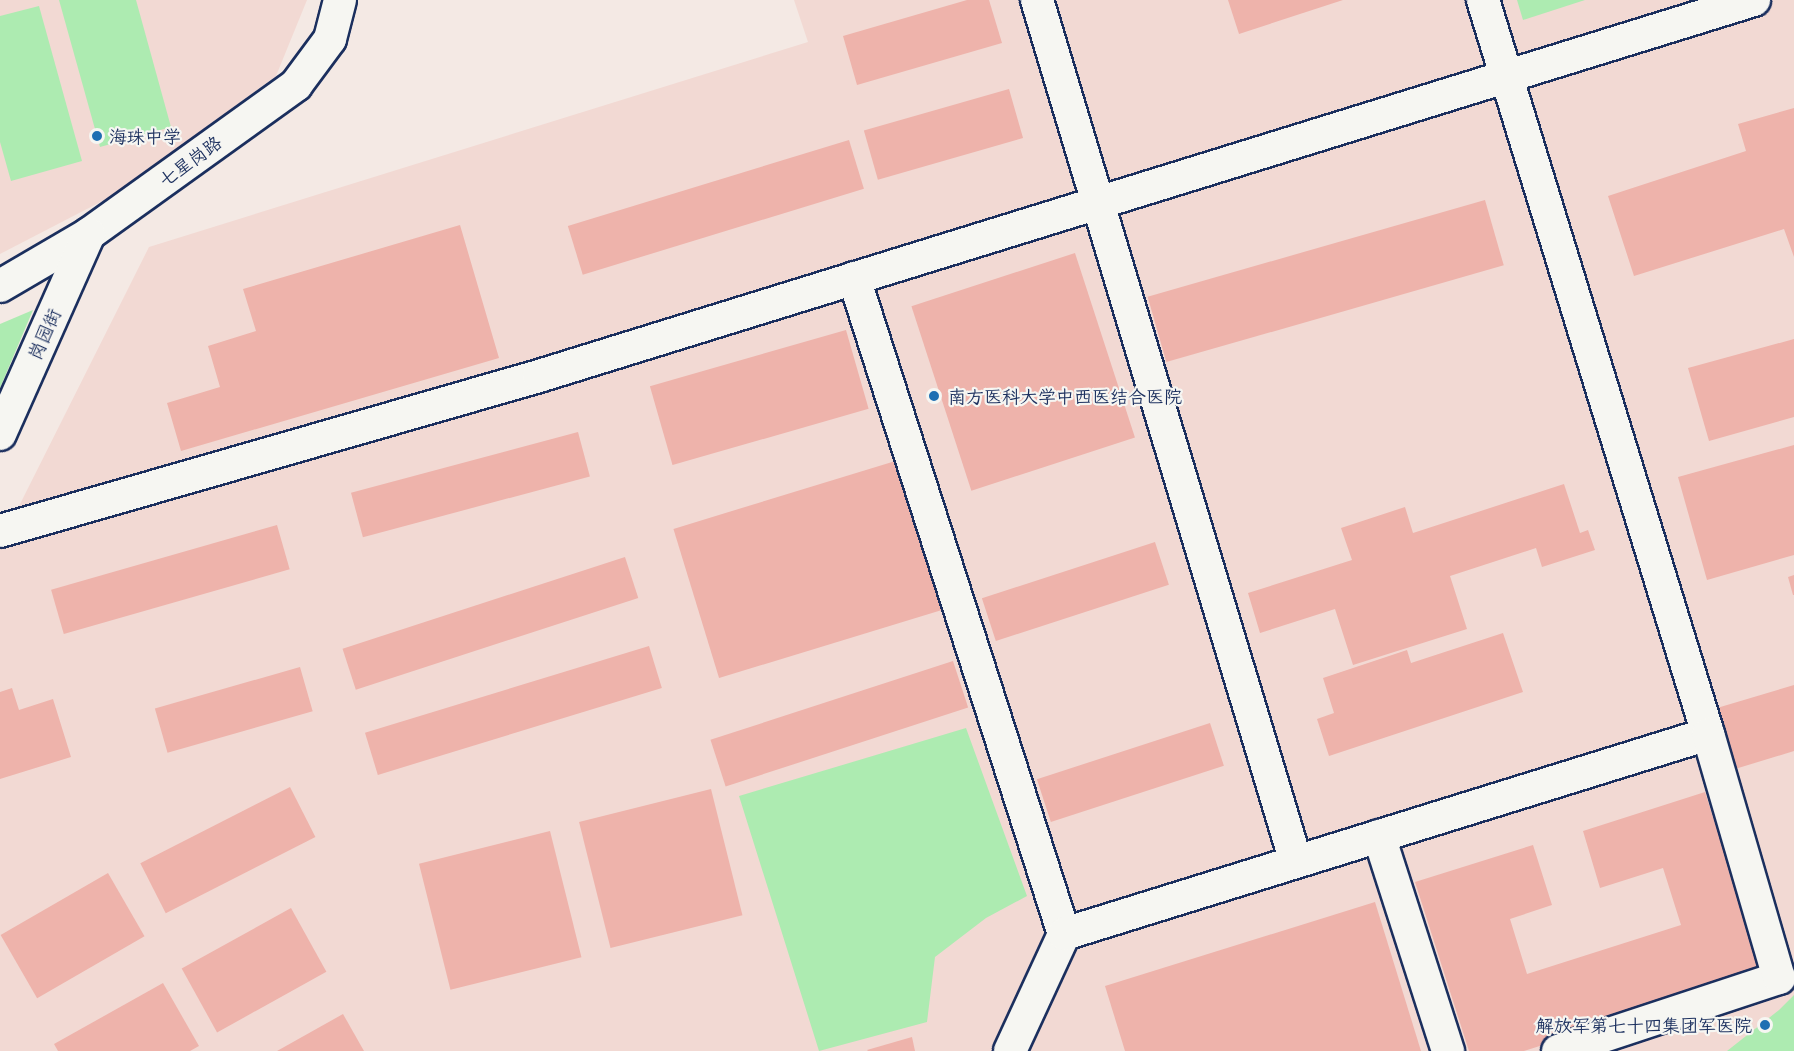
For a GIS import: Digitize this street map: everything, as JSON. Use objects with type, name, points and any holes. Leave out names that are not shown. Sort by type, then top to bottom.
[{"type":"street","name":"七星岗路","points":[[0,286],[89,234],[296,85],[330,39],[340,0]]},
{"type":"street","points":[[1036,0],[1296,862]]},
{"type":"street","points":[[1483,0],[1708,734],[1779,978],[1558,1051]]},
{"type":"street","points":[[0,531],[539,376],[1508,77],[1738,2]]},
{"type":"street","name":"岗园街","points":[[0,434],[89,234]]},
{"type":"street","points":[[854,278],[1064,934],[1010,1051]]},
{"type":"street","points":[[1064,934],[1708,734]]},
{"type":"street","points":[[1379,836],[1448,1051]]},
{"type":"shaded area","name":"海珠中学","points":[[0,0],[307,0],[276,76],[112,196],[0,254]]},
{"type":"shaded area","name":"南方医科大学中西医结合医院","points":[[794,0],[1794,0],[1794,1051],[0,1051],[0,544],[149,247],[808,42]]},
{"type":"green space","points":[[59,0],[136,0],[171,127],[100,147]]},
{"type":"green space","points":[[1517,0],[1585,0],[1523,20]]},
{"type":"green space","points":[[39,6],[82,161],[11,181],[0,142],[0,16]]},
{"type":"green space","points":[[33,310],[0,388],[0,324]]},
{"type":"green space","points":[[966,728],[1027,896],[986,918],[935,957],[927,1022],[819,1051],[739,796]]},
{"type":"green space","points":[[1794,995],[1794,1051],[1727,1051],[1779,1010]]},
{"type":"building","points":[[967,0],[989,0],[1002,43],[857,85],[843,36]]},
{"type":"building","points":[[1228,0],[1343,0],[1239,34]]},
{"type":"building","points":[[1009,89],[1023,138],[878,180],[864,131]]},
{"type":"building","points":[[1794,108],[1794,257],[1784,229],[1634,276],[1608,196],[1746,151],[1738,124]]},
{"type":"building","points":[[849,140],[864,189],[583,275],[568,226]]},
{"type":"building","points":[[1485,200],[1504,265],[1166,362],[1148,297]]},
{"type":"building","points":[[460,225],[499,358],[181,451],[167,403],[220,387],[208,346],[256,331],[243,289]]},
{"type":"building","points":[[1075,253],[1135,438],[971,491],[911,306]]},
{"type":"building","points":[[846,330],[869,409],[673,465],[650,386]]},
{"type":"building","points":[[1794,339],[1794,417],[1709,441],[1688,368]]},
{"type":"building","points":[[578,432],[590,476],[363,537],[351,493]]},
{"type":"building","points":[[1794,445],[1794,555],[1707,580],[1678,477]]},
{"type":"building","points":[[902,459],[948,608],[719,678],[673,529]]},
{"type":"building","points":[[1564,484],[1580,533],[1588,530],[1595,550],[1542,567],[1536,548],[1450,576],[1467,629],[1353,665],[1335,609],[1260,633],[1248,593],[1352,560],[1341,528],[1405,507],[1413,533]]},
{"type":"building","points":[[277,525],[290,569],[64,634],[51,590]]},
{"type":"building","points":[[1155,542],[1169,585],[996,641],[982,598]]},
{"type":"building","points":[[625,557],[638,598],[356,690],[343,649]]},
{"type":"building","points":[[1794,575],[1794,595],[1793,595],[1788,577]]},
{"type":"building","points":[[1503,633],[1523,692],[1329,756],[1317,719],[1334,713],[1323,678],[1407,650],[1411,663]]},
{"type":"building","points":[[649,646],[662,688],[378,775],[365,733]]},
{"type":"building","points":[[953,661],[968,708],[726,786],[710,740]]},
{"type":"building","points":[[300,667],[313,711],[168,753],[155,709]]},
{"type":"building","points":[[1794,685],[1794,751],[1735,769],[1717,708]]},
{"type":"building","points":[[12,688],[19,710],[53,699],[71,757],[0,779],[0,692]]},
{"type":"building","points":[[1210,723],[1224,766],[1051,822],[1037,779]]},
{"type":"building","points":[[290,787],[315,837],[166,913],[140,863]]},
{"type":"building","points":[[711,789],[742,915],[610,948],[579,822]]},
{"type":"building","points":[[1705,792],[1763,975],[1524,1051],[1469,1051],[1415,882],[1533,845],[1552,905],[1510,919],[1527,974],[1681,925],[1663,868],[1600,888],[1583,831]]},
{"type":"building","points":[[550,831],[581,957],[450,990],[419,864]]},
{"type":"building","points":[[108,873],[144,936],[37,998],[1,935]]},
{"type":"building","points":[[1375,902],[1421,1051],[1125,1051],[1105,986]]},
{"type":"building","points":[[291,908],[326,972],[217,1032],[182,969]]},
{"type":"building","points":[[163,983],[199,1046],[190,1051],[58,1051],[54,1044]]},
{"type":"building","points":[[343,1014],[364,1051],[277,1051]]},
{"type":"building","points":[[912,1037],[915,1051],[867,1050]]},
{"type":"place","name":"海珠中学","points":[[97,136]]},
{"type":"place","name":"南方医科大学中西医结合医院","points":[[934,396]]},
{"type":"place","name":"解放军第七十四集团军医院","points":[[1765,1025]]}]
